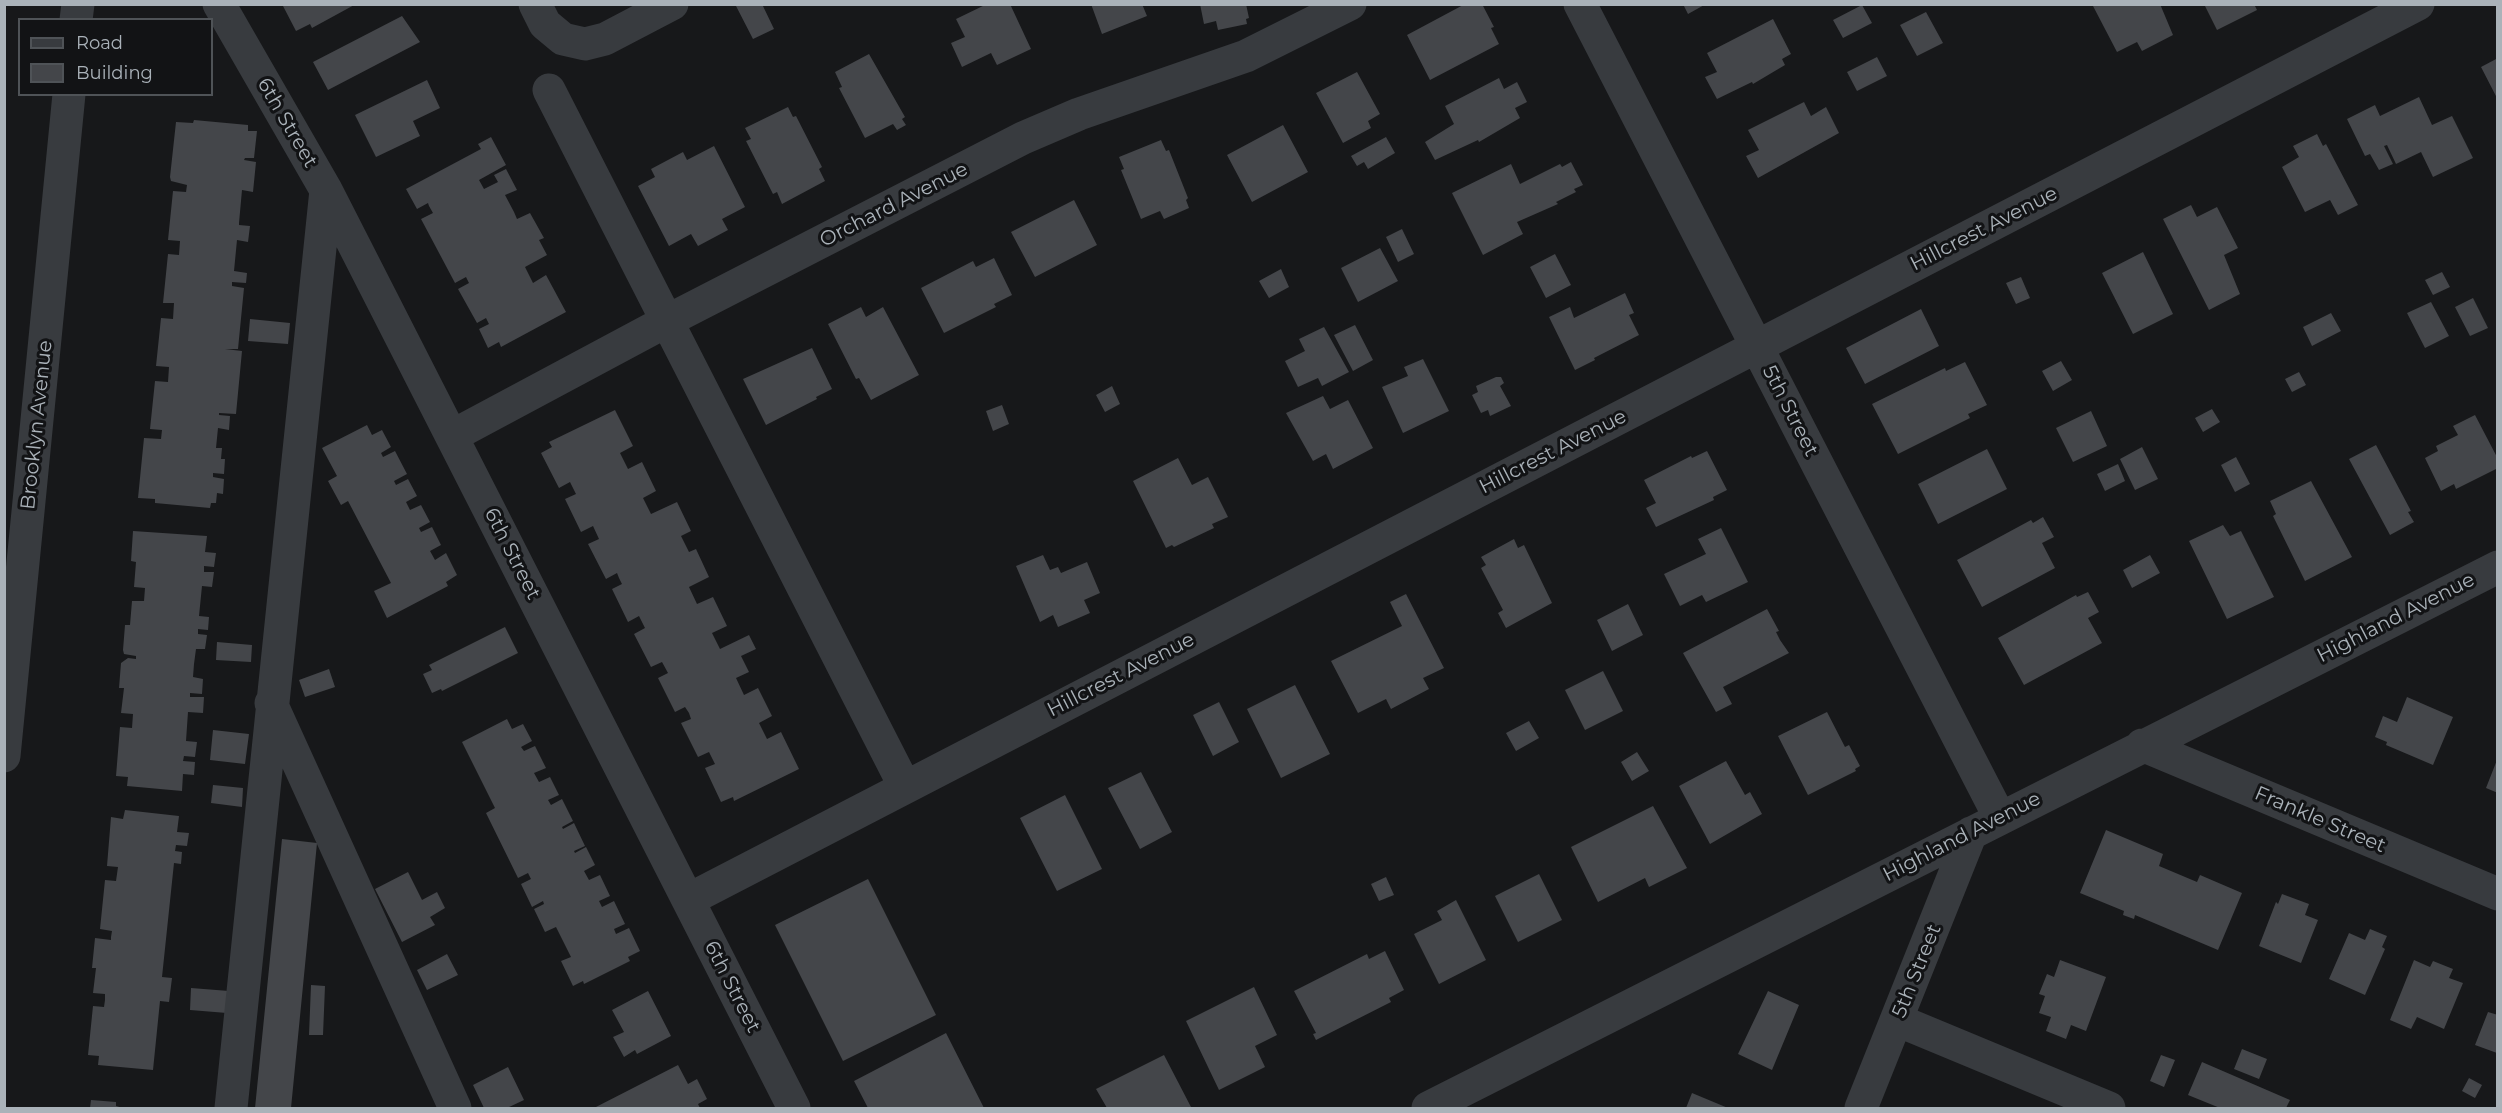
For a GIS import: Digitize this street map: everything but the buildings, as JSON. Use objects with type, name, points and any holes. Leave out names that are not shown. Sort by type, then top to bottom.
[{"type":"street","name":"6th Street","points":[[219,4],[326,190],[794,1108]]},
{"type":"street","points":[[535,4],[545,24],[562,39],[585,44],[605,39],[672,4]]},
{"type":"street","name":"Orchard Avenue","points":[[452,436],[665,322],[1023,138],[1078,114],[1246,56],[1350,4]]},
{"type":"street","name":"5th Street","points":[[1580,4],[2000,818]]},
{"type":"street","name":"Hillcrest Avenue","points":[[688,900],[2418,4]]},
{"type":"street","points":[[549,90],[665,322],[905,787]]},
{"type":"street","name":"Brooklyn Avenue","points":[[4,756],[69,96]]},
{"type":"street","points":[[231,1108],[271,703],[326,190]]},
{"type":"street","name":"Highland Avenue","points":[[1428,1108],[2498,567]]},
{"type":"street","points":[[271,703],[455,1108]]},
{"type":"street","name":"Frankle Street","points":[[2142,745],[2498,894]]},
{"type":"street","name":"5th Street","points":[[1861,1108],[1971,833]]},
{"type":"street","points":[[1897,1020],[2109,1108]]}]
